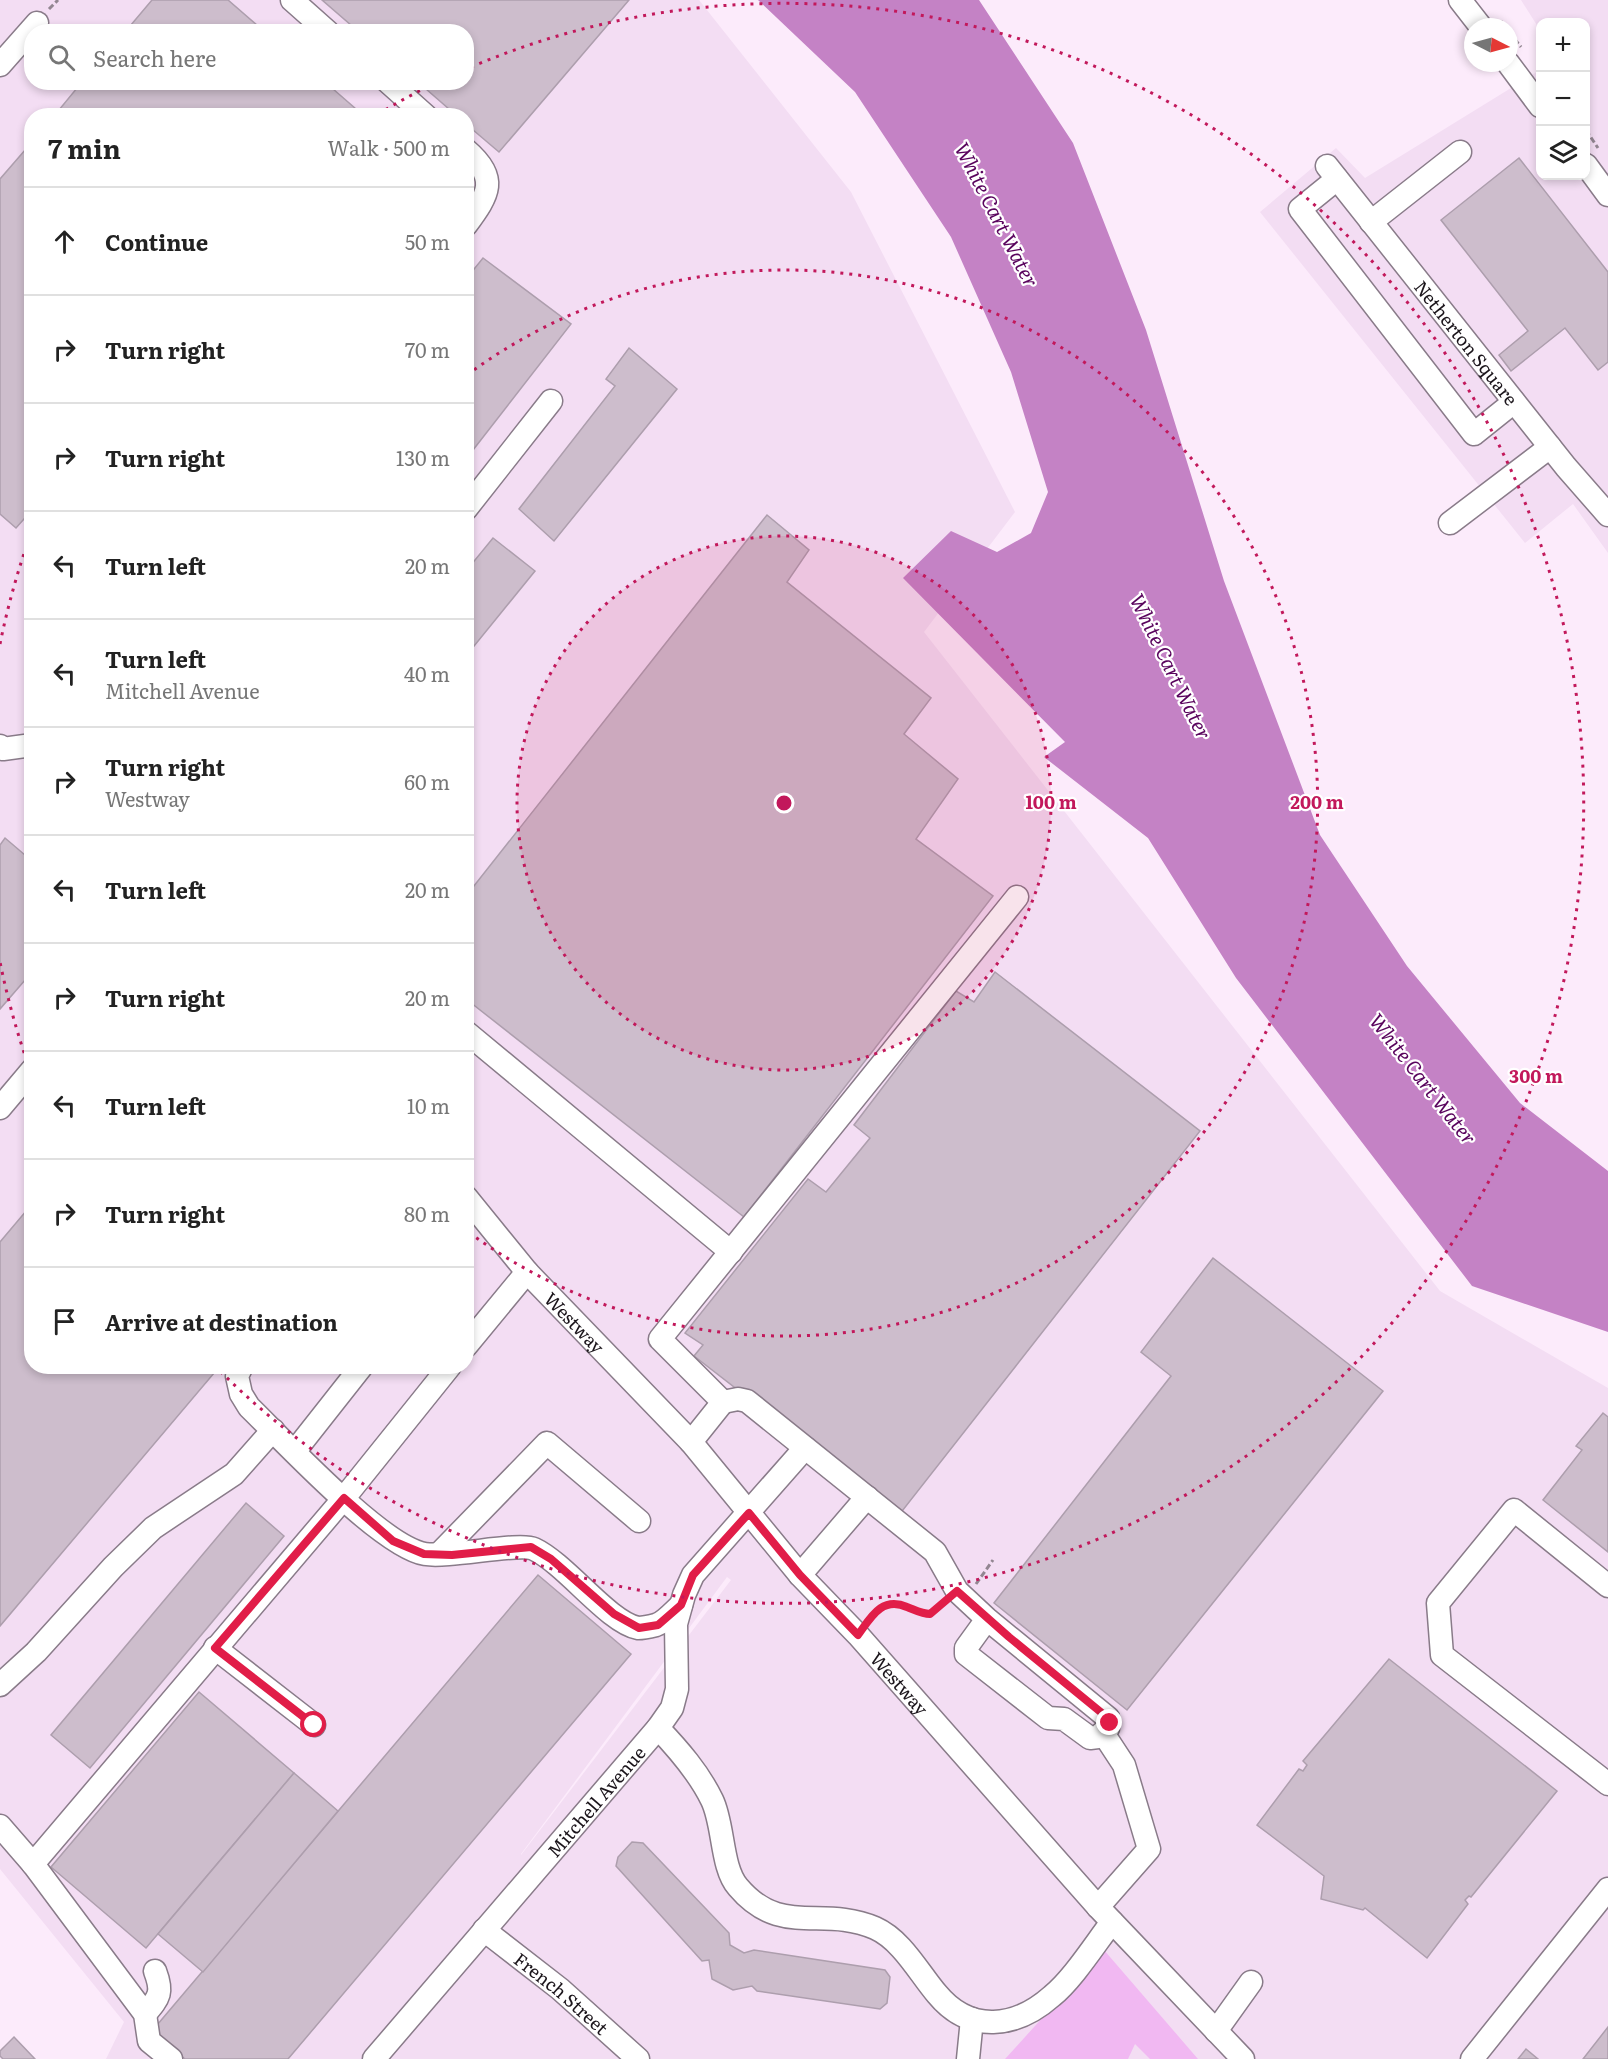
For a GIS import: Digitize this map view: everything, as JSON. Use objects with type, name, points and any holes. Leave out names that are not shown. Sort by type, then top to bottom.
[{"type":"street","points":[[292,0],[319,24]]},
{"type":"street","points":[[1460,0],[1474,18]]},
{"type":"street","points":[[0,64],[24,37]]},
{"type":"street","points":[[1515,72],[1536,101]]},
{"type":"street","points":[[397,90],[417,108]]},
{"type":"street","points":[[1371,222],[1460,152]]},
{"type":"street","points":[[474,157],[483,165],[488,186],[484,201],[474,214]]},
{"type":"street","points":[[1595,161],[1608,195]]},
{"type":"street","name":"Netherton Square","points":[[1514,402],[1474,434],[1300,209],[1332,173],[1550,447],[1608,515]]},
{"type":"street","points":[[474,499],[550,401]]},
{"type":"street","points":[[1450,523],[1550,447]]},
{"type":"street","points":[[1,750],[24,746]]},
{"type":"street","points":[[723,1402],[660,1340],[1017,897]]},
{"type":"street","points":[[474,1042],[731,1252]]},
{"type":"street","points":[[0,1108],[24,1080]]},
{"type":"street","name":"Westway","points":[[474,1207],[527,1272],[691,1442],[800,1575],[858,1635],[1105,1915],[1243,2059]]},
{"type":"street","points":[[474,1336],[527,1272]]},
{"type":"street","points":[[238,1374],[241,1394],[249,1407],[344,1498],[393,1541],[424,1554],[531,1547],[551,1559],[614,1614],[639,1628],[658,1625],[681,1605]]},
{"type":"street","points":[[295,1451],[356,1374]]},
{"type":"street","points":[[33,1864],[344,1498],[444,1374]]},
{"type":"street","points":[[691,1442],[723,1402],[738,1399],[747,1401],[935,1552],[957,1591],[987,1619],[1108,1718],[1110,1723],[1103,1733],[1098,1737],[1090,1738],[1064,1719],[1048,1718],[966,1654],[966,1648],[987,1619]]},
{"type":"street","points":[[0,1685],[36,1653],[113,1567],[153,1528],[234,1474],[273,1430]]},
{"type":"street","points":[[439,1554],[547,1443],[639,1521]]},
{"type":"street","name":"Mitchell Avenue","points":[[374,2059],[658,1728],[672,1708],[677,1689],[676,1624],[693,1575],[805,1448]]},
{"type":"street","points":[[800,1575],[867,1497]]},
{"type":"street","points":[[1608,1586],[1514,1510],[1438,1603],[1442,1655],[1608,1784]]},
{"type":"street","points":[[215,1648],[314,1725]]},
{"type":"street","points":[[658,1728],[682,1754],[713,1801],[735,1884],[751,1902],[773,1915],[799,1920],[851,1919],[878,1929],[902,1950],[939,1997],[965,2017],[990,2023],[1017,2020],[1053,1996],[1149,1850],[1124,1765],[1103,1733]]},
{"type":"street","points":[[0,1826],[33,1864],[145,2014],[149,2041],[171,2059]]},
{"type":"street","points":[[1472,2059],[1608,1889]]},
{"type":"street","name":"French Street","points":[[484,1930],[560,1989],[638,2059]]},
{"type":"street","points":[[145,2014],[156,2001],[160,1986],[155,1971]]},
{"type":"street","points":[[1216,2031],[1251,1982]]},
{"type":"street","points":[[968,2059],[972,2019]]},
{"type":"path","points":[[1590,144],[1595,161]]},
{"type":"path","points":[[858,1635],[878,1609],[888,1603],[897,1602],[924,1614],[930,1614],[957,1591],[974,1586],[993,1560]]},
{"type":"shaded area","points":[[0,0],[699,0],[851,192],[1015,512],[924,632],[1440,1291],[1608,1388],[1608,2059],[106,2059],[124,2022],[0,1869]],"holes":[[[727,1577],[731,1580],[521,1855],[521,1854]]]},
{"type":"shaded area","points":[[1521,0],[1608,0],[1608,553],[1573,504],[1525,543],[1260,212],[1336,148],[1365,178],[1536,72],[1536,180],[1590,180],[1590,18],[1536,18],[1536,24]]},
{"type":"shaded area","points":[[1104,1950],[1198,2059],[1150,2059],[1135,2044],[1128,2059],[1005,2059]]},
{"type":"water","name":"White Cart Water","points":[[758,0],[979,0],[1073,143],[1146,330],[1224,581],[1320,835],[1407,966],[1520,1103],[1608,1171],[1608,1332],[1472,1286],[1236,978],[1148,838],[1044,757],[1065,742],[903,578],[951,531],[997,552],[1031,533],[1048,492],[1011,372],[951,237],[855,92]]},
{"type":"building","points":[[152,0],[228,0],[256,24],[132,24]]},
{"type":"building","points":[[322,0],[629,0],[499,152],[474,131],[474,108],[448,108],[427,90],[474,90],[474,24],[350,24]]},
{"type":"building","points":[[75,90],[334,90],[355,108],[61,108]]},
{"type":"building","points":[[24,151],[24,519],[16,528],[0,514],[0,179]]},
{"type":"building","points":[[1519,158],[1608,272],[1608,362],[1598,370],[1565,328],[1511,371],[1499,355],[1528,331],[1441,220]]},
{"type":"building","points":[[483,258],[571,324],[474,449],[474,269]]},
{"type":"building","points":[[629,348],[677,389],[554,541],[519,509],[615,386],[606,379]]},
{"type":"building","points":[[767,515],[809,550],[787,582],[931,698],[904,734],[958,779],[916,839],[993,896],[744,1217],[474,1005],[474,886]]},
{"type":"building","points":[[493,538],[535,571],[474,646],[474,561]]},
{"type":"building","points":[[5,838],[24,854],[24,981],[0,1009],[0,845]]},
{"type":"building","points":[[995,972],[1200,1131],[899,1515],[694,1356],[703,1345],[685,1333],[808,1179],[826,1192],[870,1138],[854,1125],[956,991],[974,1002]]},
{"type":"building","points":[[24,1214],[24,1374],[213,1374],[0,1626],[0,1242]]},
{"type":"building","points":[[1213,1258],[1383,1391],[1127,1710],[994,1603],[1171,1376],[1141,1352]]},
{"type":"building","points":[[1603,1413],[1608,1417],[1608,1552],[1543,1500],[1582,1450],[1576,1446]]},
{"type":"building","points":[[246,1503],[284,1536],[90,1768],[51,1735]]},
{"type":"building","points":[[538,1575],[631,1654],[288,2059],[185,2059],[152,2031]]},
{"type":"building","points":[[1389,1659],[1557,1791],[1471,1897],[1465,1900],[1468,1904],[1427,1958],[1365,1908],[1363,1910],[1321,1899],[1324,1876],[1257,1825],[1299,1769],[1303,1771],[1307,1765],[1303,1761]]},
{"type":"building","points":[[199,1692],[294,1773],[146,1948],[51,1867]]},
{"type":"building","points":[[294,1773],[338,1811],[203,1972],[158,1934]]},
{"type":"building","points":[[632,1842],[643,1843],[729,1933],[730,1945],[744,1953],[754,1950],[885,1970],[890,1977],[887,2003],[880,2009],[757,1991],[752,1986],[733,1990],[712,1979],[709,1960],[702,1961],[616,1866],[618,1857]]},
{"type":"building","points":[[1608,2027],[1608,2059],[1583,2059]]},
{"type":"building","points":[[14,2037],[35,2059],[3,2059],[0,2056],[0,2051]]},
{"type":"building","points":[[1526,2049],[1538,2059],[1518,2059]]},
{"type":"route","points":[[314,1725],[215,1648],[344,1498],[393,1541],[424,1554],[452,1555],[531,1547],[551,1559],[614,1614],[639,1628],[658,1625],[681,1605],[693,1575],[749,1513],[800,1575],[858,1635],[878,1609],[888,1603],[897,1602],[924,1614],[930,1614],[957,1591],[987,1619],[1108,1718],[1110,1723]]}]
